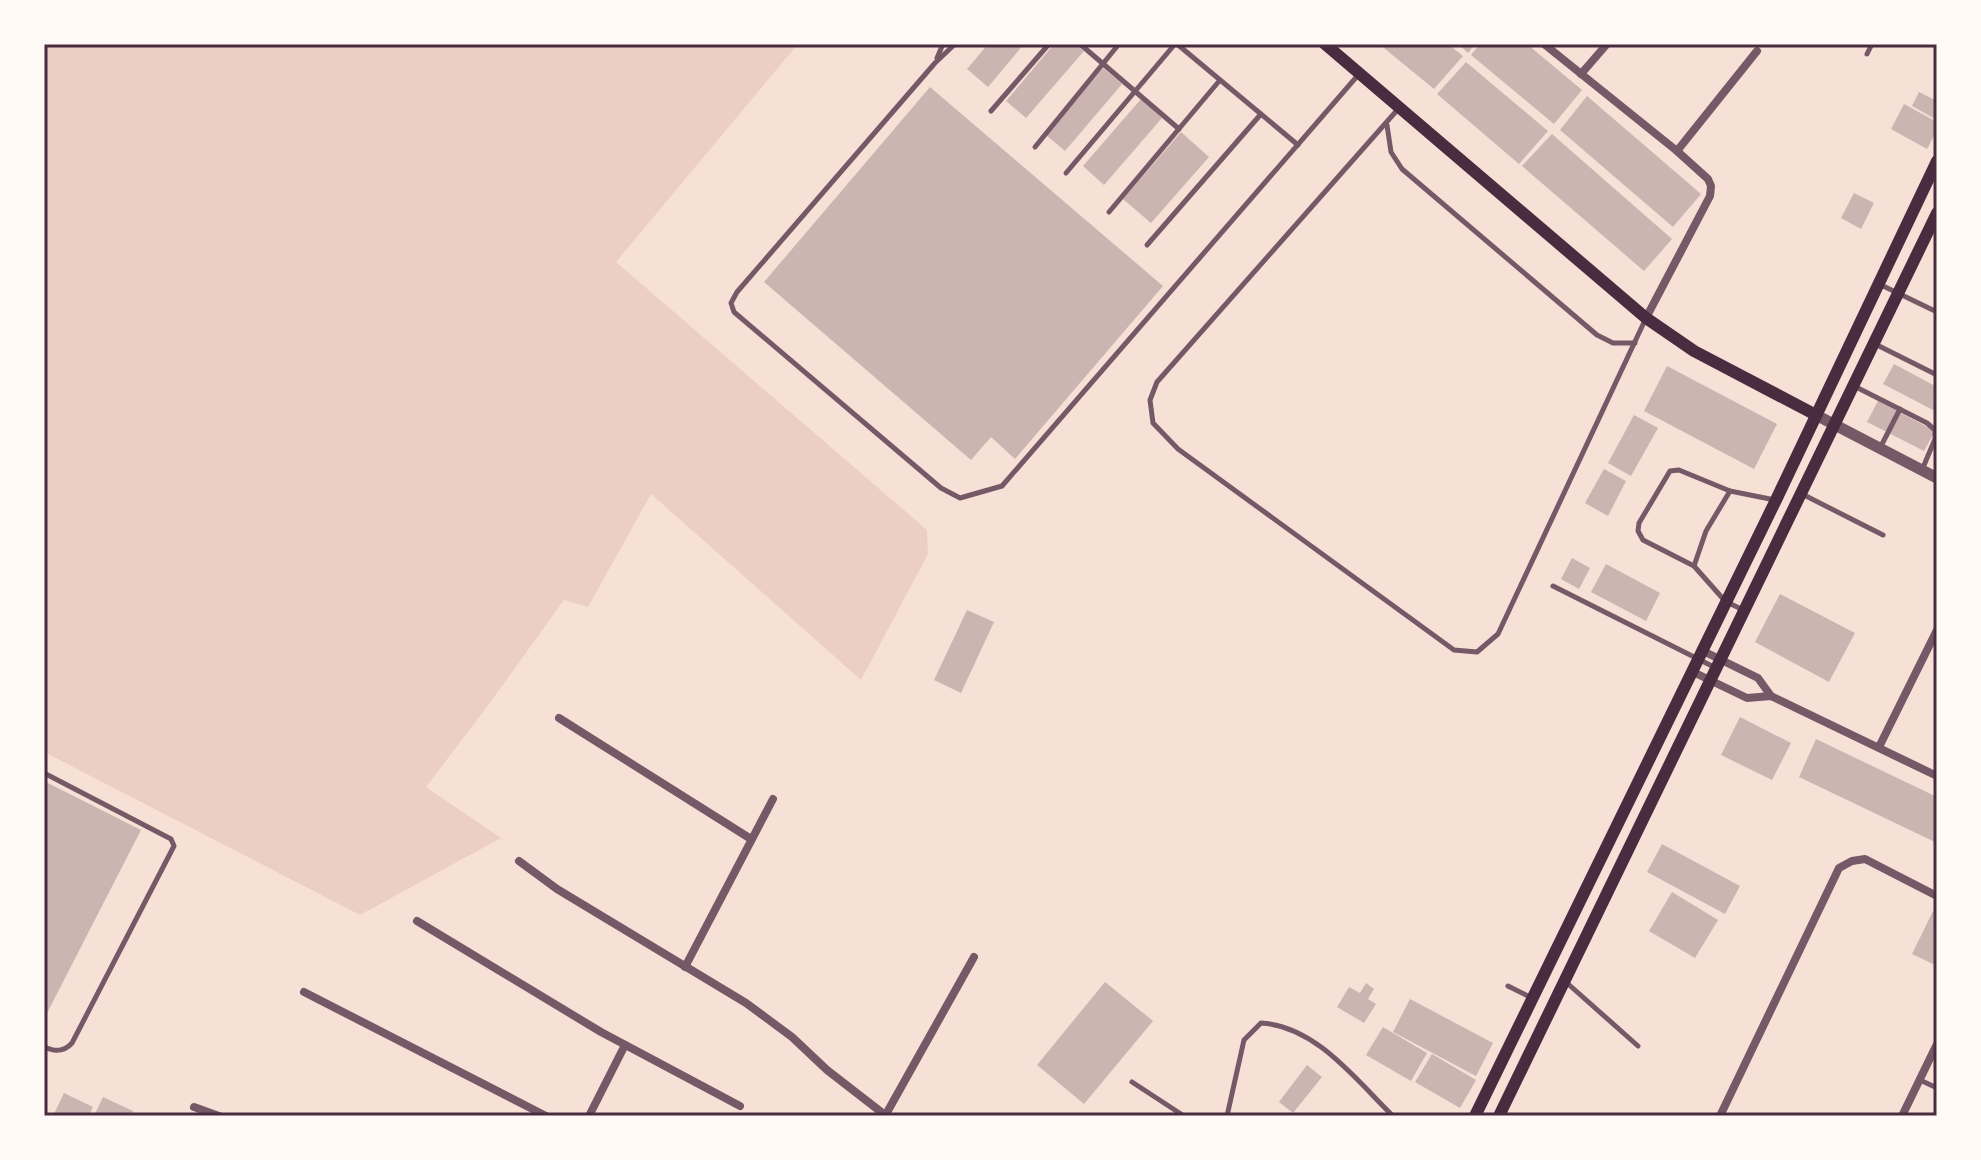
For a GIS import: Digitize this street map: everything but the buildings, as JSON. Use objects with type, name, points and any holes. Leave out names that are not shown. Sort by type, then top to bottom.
[{"type":"main road","points":[[1325,44],[1646,318],[1694,351],[1816,415]]},
{"type":"main road","points":[[1475,1116],[1776,500],[1937,161]]},
{"type":"main road","points":[[1499,1116],[1937,213]]},
{"type":"main road","points":[[1567,929],[1587,939]]},
{"type":"street","points":[[1544,44],[1677,151],[1708,179],[1711,186],[1710,196],[1646,318]]},
{"type":"street","points":[[1581,74],[1607,44]]},
{"type":"street","points":[[1677,151],[1757,51]]},
{"type":"street","points":[[1816,415],[1937,478]]},
{"type":"street","points":[[1879,747],[1937,630]]},
{"type":"street","points":[[1699,654],[1758,678],[1771,696],[1937,776]]},
{"type":"street","points":[[1691,671],[1747,698],[1771,696]]},
{"type":"street","points":[[559,718],[751,839]]},
{"type":"street","points":[[685,967],[773,799]]},
{"type":"street","points":[[1720,1116],[1839,868],[1865,859],[1937,896]]},
{"type":"street","points":[[519,861],[557,889],[758,1011],[885,1116],[974,957]]},
{"type":"street","points":[[417,921],[625,1045],[740,1106]]},
{"type":"street","points":[[304,992],[546,1116]]},
{"type":"street","points":[[1902,1116],[1937,1044]]},
{"type":"street","points":[[589,1116],[625,1045]]},
{"type":"street","points":[[194,1107],[219,1116]]},
{"type":"lane","points":[[935,63],[943,44]]},
{"type":"lane","points":[[955,44],[935,63],[737,292],[731,303],[734,312],[941,488],[960,498],[1002,486],[1359,73]]},
{"type":"lane","points":[[991,111],[1049,44]]},
{"type":"lane","points":[[1080,44],[1179,129]]},
{"type":"lane","points":[[1035,147],[1119,44]]},
{"type":"lane","points":[[1066,173],[1176,44],[1298,145]]},
{"type":"lane","points":[[1867,54],[1872,44]]},
{"type":"lane","points":[[1109,212],[1220,80]]},
{"type":"lane","points":[[1399,108],[1157,382],[1150,400],[1153,423],[1178,449],[1454,650],[1477,652],[1498,634],[1646,318]]},
{"type":"lane","points":[[1147,245],[1261,114]]},
{"type":"lane","points":[[1386,124],[1391,152],[1402,169],[1597,335],[1613,343],[1635,343]]},
{"type":"lane","points":[[1878,283],[1937,312]]},
{"type":"lane","points":[[1874,344],[1937,375]]},
{"type":"lane","points":[[1854,386],[1935,430],[1935,439],[1922,470]]},
{"type":"lane","points":[[1880,448],[1900,409]]},
{"type":"lane","points":[[1745,612],[1725,601],[1694,566],[1643,540],[1638,531],[1639,523],[1670,471],[1679,470],[1730,491],[1776,500]]},
{"type":"lane","points":[[1694,566],[1706,531],[1730,491]]},
{"type":"lane","points":[[1802,494],[1883,535]]},
{"type":"lane","points":[[1553,586],[1699,654]]},
{"type":"lane","points":[[44,773],[171,839],[174,846],[72,1043],[59,1051],[44,1047]]},
{"type":"lane","points":[[1566,982],[1638,1046]]},
{"type":"lane","points":[[1508,986],[1533,999]]},
{"type":"lane","points":[[1227,1116],[1244,1040],[1261,1023],[1298,1032],[1322,1047],[1393,1116]]},
{"type":"lane","points":[[1919,1080],[1937,1088]]},
{"type":"lane","points":[[1132,1082],[1184,1116]]},
{"type":"shaded area","points":[[44,44],[798,44],[616,262],[927,530],[928,554],[861,680],[651,494],[588,607],[564,600],[426,787],[501,838],[360,915],[44,752]]}]
